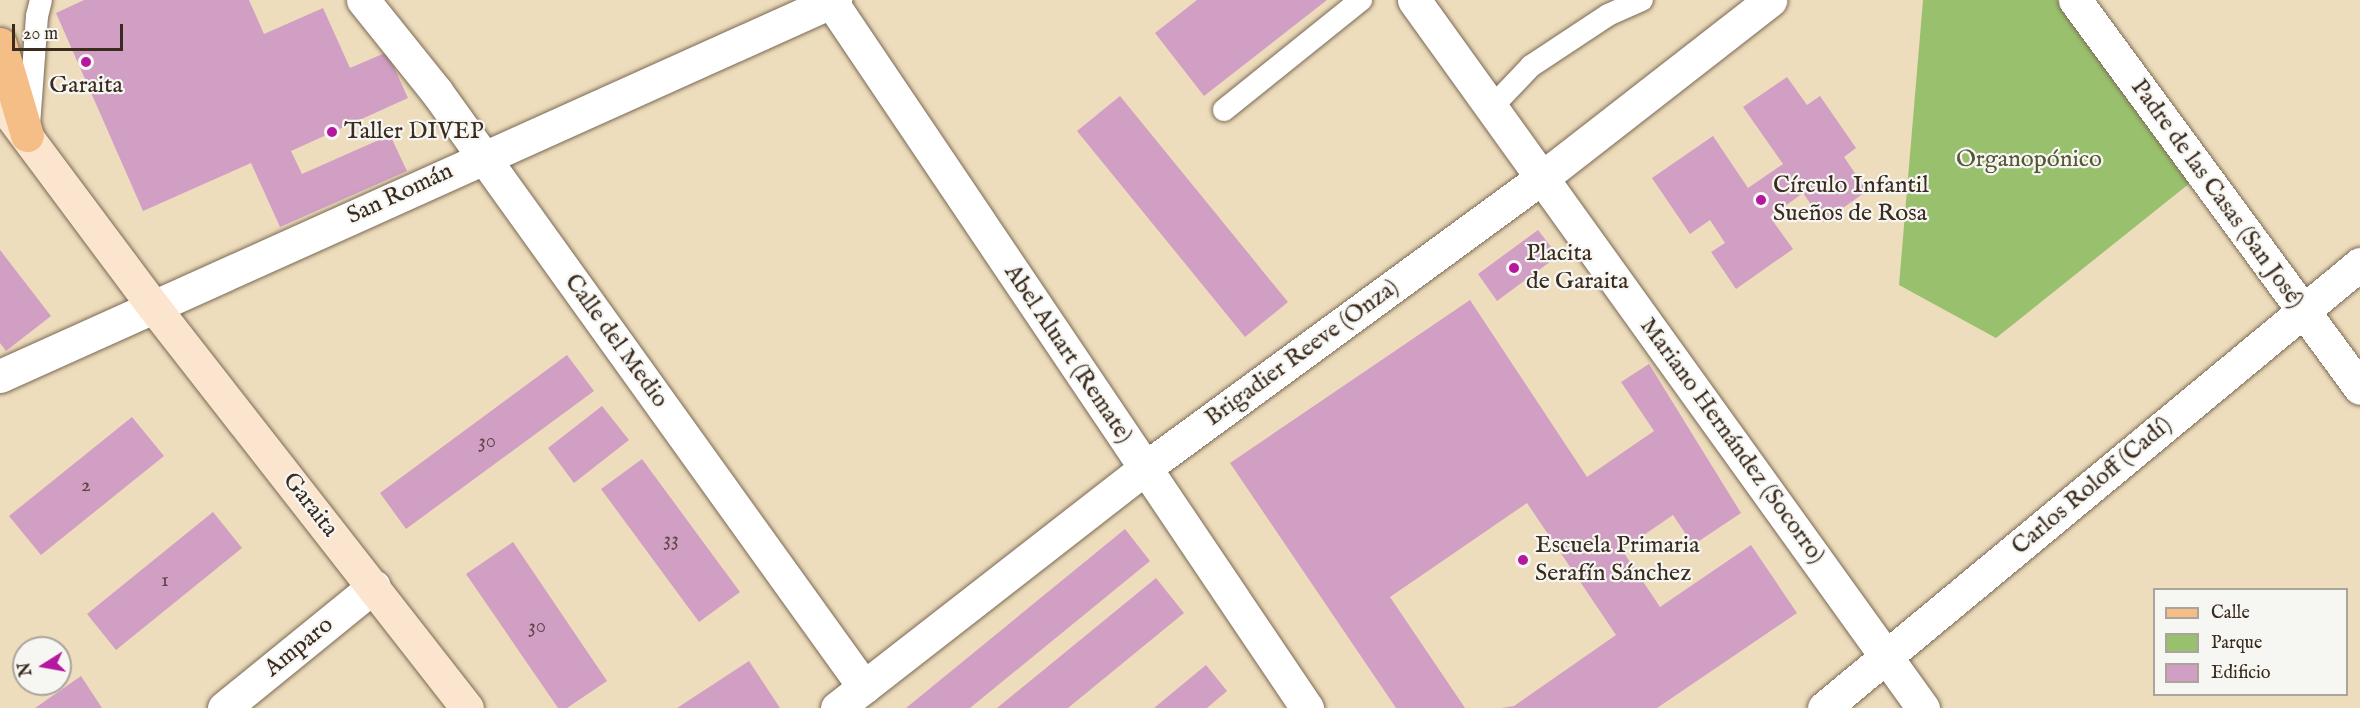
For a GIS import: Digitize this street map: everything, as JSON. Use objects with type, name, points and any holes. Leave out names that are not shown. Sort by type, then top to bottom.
[{"type":"main road","points":[[0,44],[27,135]]},
{"type":"main road","name":"Garaita","points":[[0,101],[153,306],[374,586],[467,708]]},
{"type":"main road","points":[[0,117],[27,135]]},
{"type":"street","name":"Calle del Medio","points":[[363,0],[483,156],[864,687]]},
{"type":"street","name":"Mariano Hernández (Socorro)","points":[[1414,0],[1923,708]]},
{"type":"street","name":"Brigadier Reeve (Onza)","points":[[837,708],[1145,468],[1543,177],[1770,0]]},
{"type":"street","name":"Padre de las Casas (San José)","points":[[2075,0],[2360,388]]},
{"type":"street","name":"San Román","points":[[0,376],[483,156],[832,1]]},
{"type":"street","name":"Abel Aluart (Remate)","points":[[832,1],[1307,708]]},
{"type":"street","name":"Carlos Roloff (Cadí)","points":[[1824,708],[2360,264]]},
{"type":"street","name":"Amparo","points":[[224,708],[374,586]]},
{"type":"lane","points":[[27,135],[41,0]]},
{"type":"lane","points":[[1224,110],[1361,0]]},
{"type":"lane","points":[[1492,107],[1531,66],[1608,15],[1642,0]]},
{"type":"green space","name":"Organopónico","points":[[1923,0],[2057,0],[2360,389],[2195,179],[1996,338],[1899,285]]},
{"type":"building","points":[[84,0],[249,0],[264,34],[323,8],[350,68],[387,52],[408,98],[291,151],[302,174],[390,135],[407,171],[280,227],[251,163],[143,211],[56,13]]},
{"type":"building","points":[[1197,0],[1327,0],[1204,96],[1155,33]]},
{"type":"building","points":[[1787,77],[1807,105],[1820,96],[1856,148],[1844,157],[1867,191],[1823,222],[1803,193],[1770,217],[1793,249],[1736,289],[1711,252],[1725,243],[1710,220],[1690,234],[1652,178],[1713,136],[1748,188],[1783,164],[1743,107]]},
{"type":"building","points":[[1120,96],[1288,302],[1245,337],[1077,131]]},
{"type":"building","name":"Placita de Garaita","points":[[1538,230],[1558,256],[1497,301],[1478,274]]},
{"type":"building","points":[[0,250],[51,316],[6,351],[0,343]]},
{"type":"building","points":[[1470,300],[1587,477],[1654,431],[1621,382],[1649,364],[1741,513],[1693,545],[1673,515],[1622,550],[1660,607],[1751,545],[1797,613],[1657,708],[1501,708],[1514,706],[1616,635],[1527,503],[1390,597],[1465,708],[1396,708],[1230,463]]},
{"type":"building","points":[[567,355],[594,391],[406,529],[380,493]]},
{"type":"building","points":[[602,406],[629,440],[574,483],[548,448]]},
{"type":"building","points":[[132,417],[164,456],[41,555],[9,516]]},
{"type":"building","points":[[642,459],[740,592],[699,622],[601,489]]},
{"type":"building","points":[[213,512],[242,548],[116,650],[87,614]]},
{"type":"building","points":[[1125,529],[1150,561],[970,708],[906,708]]},
{"type":"building","points":[[513,542],[607,681],[567,708],[558,708],[466,574]]},
{"type":"building","points":[[1156,578],[1184,613],[1068,708],[997,708]]},
{"type":"building","points":[[749,661],[780,708],[677,708]]},
{"type":"building","points":[[1206,665],[1227,691],[1207,708],[1154,708]]},
{"type":"building","points":[[81,676],[102,708],[35,708],[52,696],[72,696],[72,682]]},
{"type":"place","name":"Garaita","points":[[86,62]]},
{"type":"place","name":"Taller DIVEP","points":[[332,132]]},
{"type":"place","name":"Círculo Infantil Sueños de Rosa","points":[[1761,200]]},
{"type":"place","name":"Placita de Garaita","points":[[1514,268]]},
{"type":"place","name":"Escuela Primaria Serafín Sánchez","points":[[1523,560]]}]
